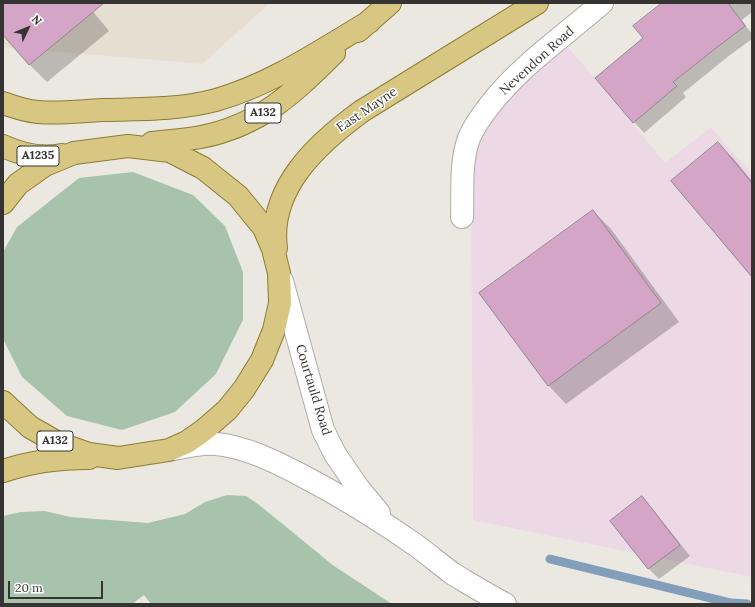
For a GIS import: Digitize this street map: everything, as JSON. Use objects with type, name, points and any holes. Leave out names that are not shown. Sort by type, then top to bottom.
[{"type":"main road","name":"A132","points":[[3,202],[18,184],[45,165],[74,153],[200,137],[241,125],[259,116],[292,93],[390,3]]},
{"type":"main road","name":"East Mayne","points":[[279,273],[275,243],[277,214],[282,198],[289,183],[322,142],[362,111],[537,3]]},
{"type":"main road","points":[[3,103],[38,112],[58,112],[168,108],[216,100],[263,83],[369,22]]},
{"type":"main road","name":"A1235","points":[[3,146],[18,153],[34,156],[51,157],[74,153]]},
{"type":"main road","name":"A132","points":[[3,471],[37,463],[69,458],[118,458],[169,450],[187,442],[204,430],[227,410],[244,388],[262,360],[274,330],[280,303],[279,273],[273,249],[264,228],[238,196],[204,168],[170,151],[128,146]]},
{"type":"main road","name":"A132","points":[[3,402],[30,427],[58,443],[88,454],[118,458]]},
{"type":"street","name":"Nevendon Road","points":[[462,217],[464,161],[469,139],[479,119],[502,90],[535,58],[602,3]]},
{"type":"street","name":"Courtauld Road","points":[[279,273],[323,430],[335,454],[359,489],[382,516],[418,547]]},
{"type":"street","name":"Courtauld Road","points":[[169,450],[198,444],[231,446],[259,455],[286,467],[345,499],[376,518],[453,573],[506,604]]},
{"type":"shaded area","points":[[3,3],[270,3],[202,64],[3,47]]},
{"type":"shaded area","points":[[564,43],[665,163],[711,127],[752,175],[752,577],[473,520],[471,159],[491,110]]},
{"type":"green space","points":[[133,172],[193,195],[225,226],[243,272],[243,320],[216,374],[175,412],[122,430],[67,416],[22,377],[3,339],[3,252],[17,227],[79,178]]},
{"type":"green space","points":[[227,495],[246,496],[258,504],[334,566],[392,604],[151,604],[144,595],[132,604],[3,604],[3,516],[21,512],[45,511],[70,517],[148,523],[185,514],[205,502]]},
{"type":"building","points":[[3,3],[104,3],[29,65],[3,35]]},
{"type":"building","points":[[662,3],[728,3],[745,26],[673,82],[677,86],[633,123],[595,78],[643,38],[633,26]]},
{"type":"building","points":[[718,142],[752,183],[752,277],[671,181]]},
{"type":"building","points":[[593,210],[661,303],[548,386],[479,293]]},
{"type":"building","points":[[642,496],[680,545],[648,569],[610,521]]},
{"type":"waterway","points":[[550,559],[731,603],[747,604]]}]
